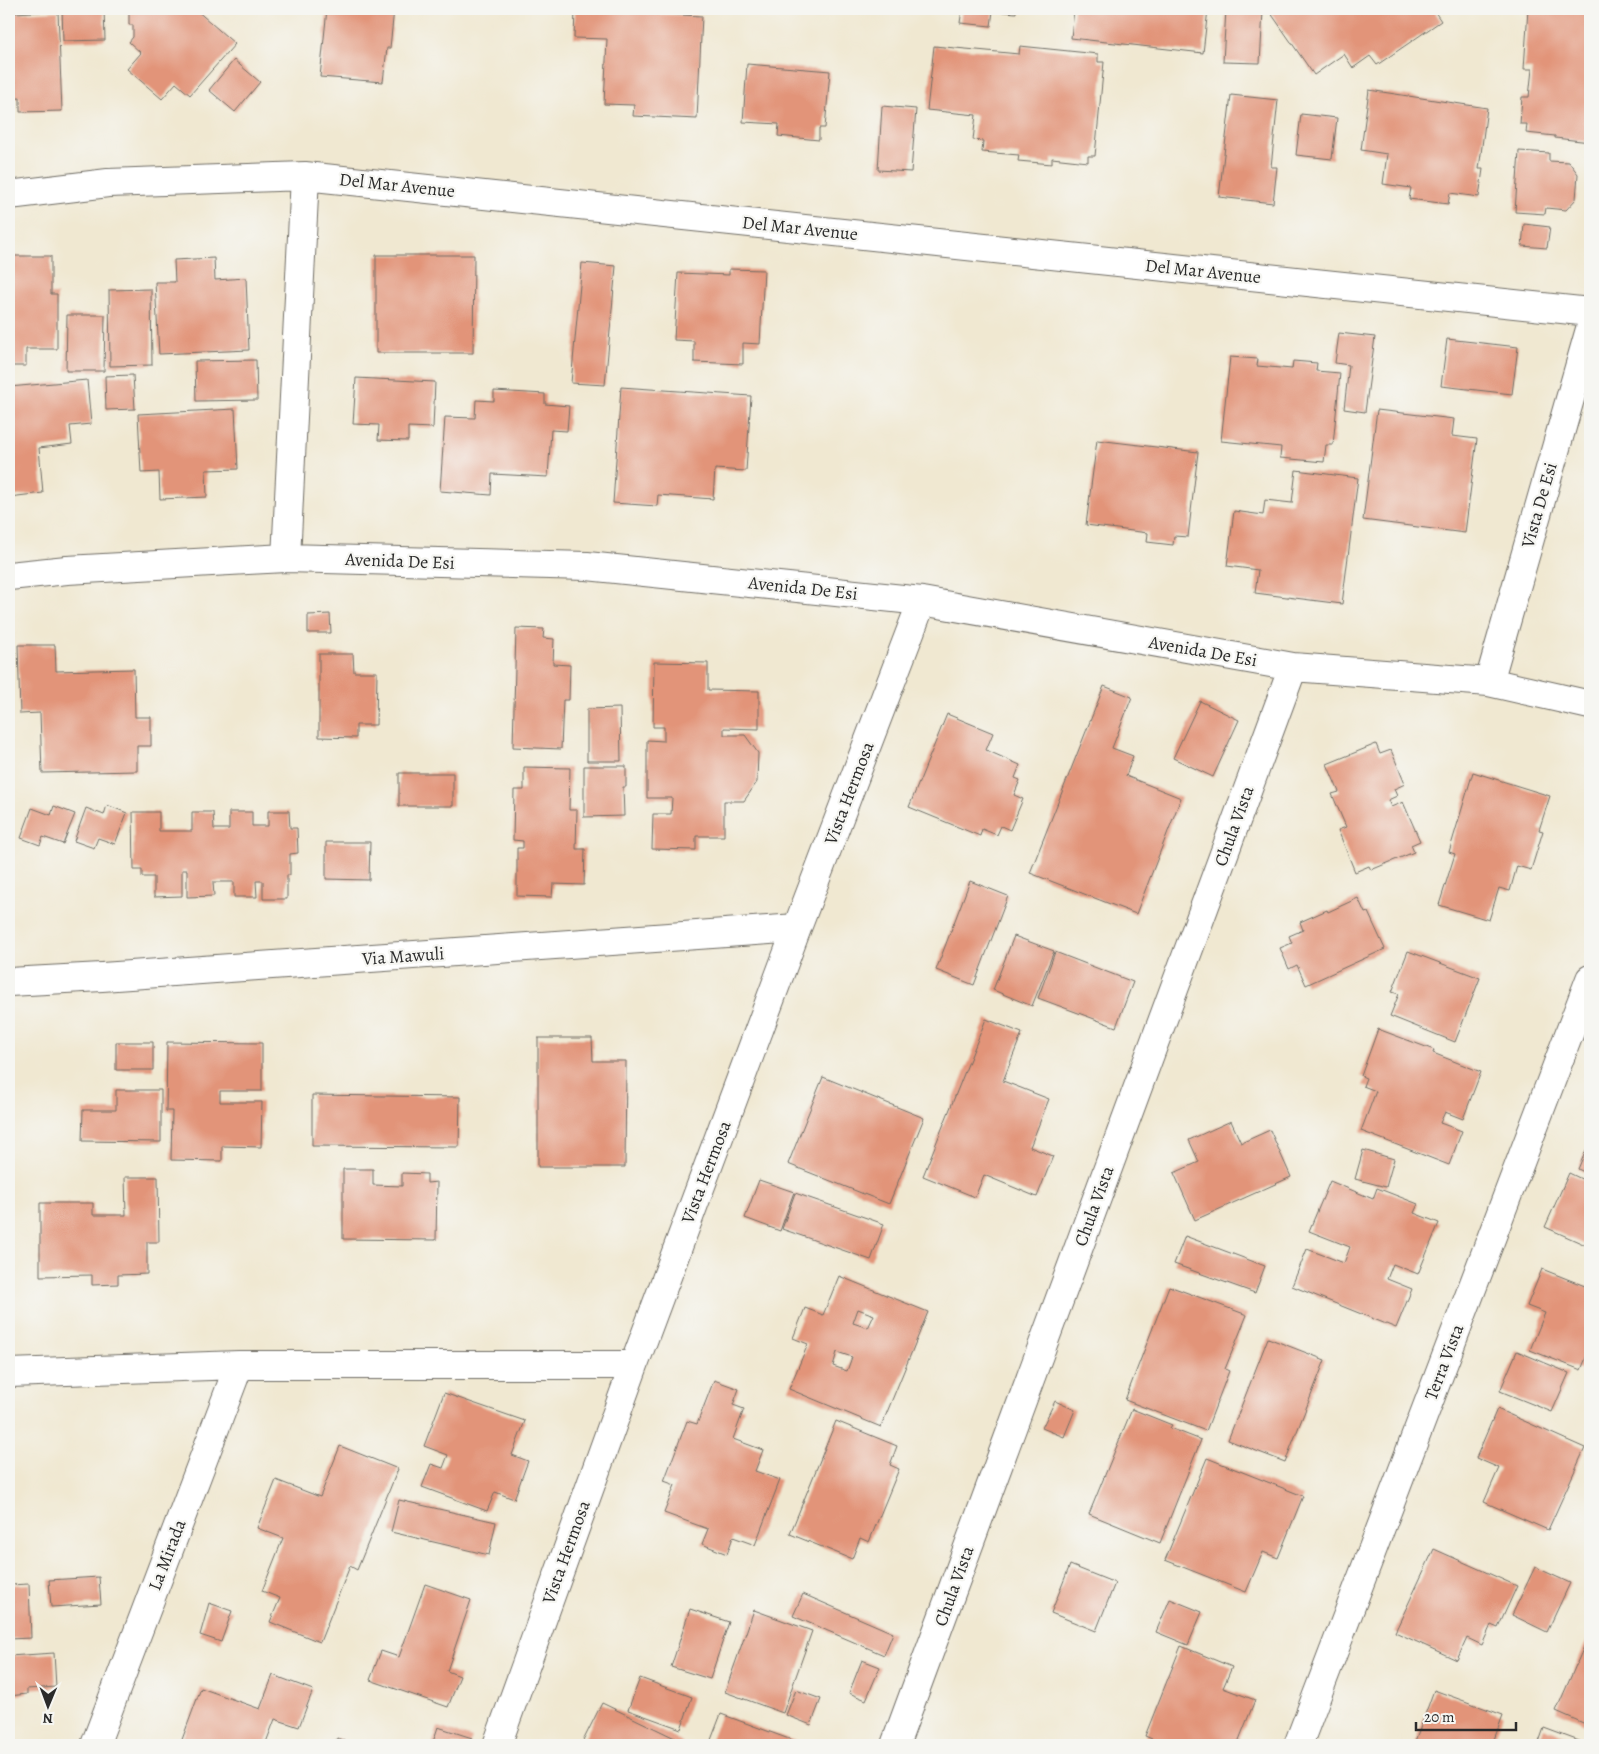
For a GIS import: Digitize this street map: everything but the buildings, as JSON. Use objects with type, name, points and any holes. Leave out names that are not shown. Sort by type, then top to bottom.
[{"type":"street","name":"Del Mar Avenue","points":[[9,195],[108,182],[306,176],[1590,312]]},
{"type":"street","points":[[286,558],[306,176]]},
{"type":"street","name":"Vista De Esi","points":[[1489,682],[1590,329]]},
{"type":"street","name":"Avenida De Esi","points":[[9,576],[67,570],[286,558],[587,566],[922,601],[1293,667],[1489,682],[1590,705]]},
{"type":"street","name":"Vista Hermosa","points":[[497,1745],[634,1365],[797,928],[922,601]]},
{"type":"street","name":"Chula Vista","points":[[895,1745],[1293,667]]},
{"type":"street","name":"Via Mawuli","points":[[9,982],[797,928]]},
{"type":"street","name":"Terra Vista","points":[[1298,1745],[1590,979]]},
{"type":"street","points":[[9,1373],[239,1365],[634,1365]]},
{"type":"street","name":"La Mirada","points":[[95,1745],[239,1365]]}]
